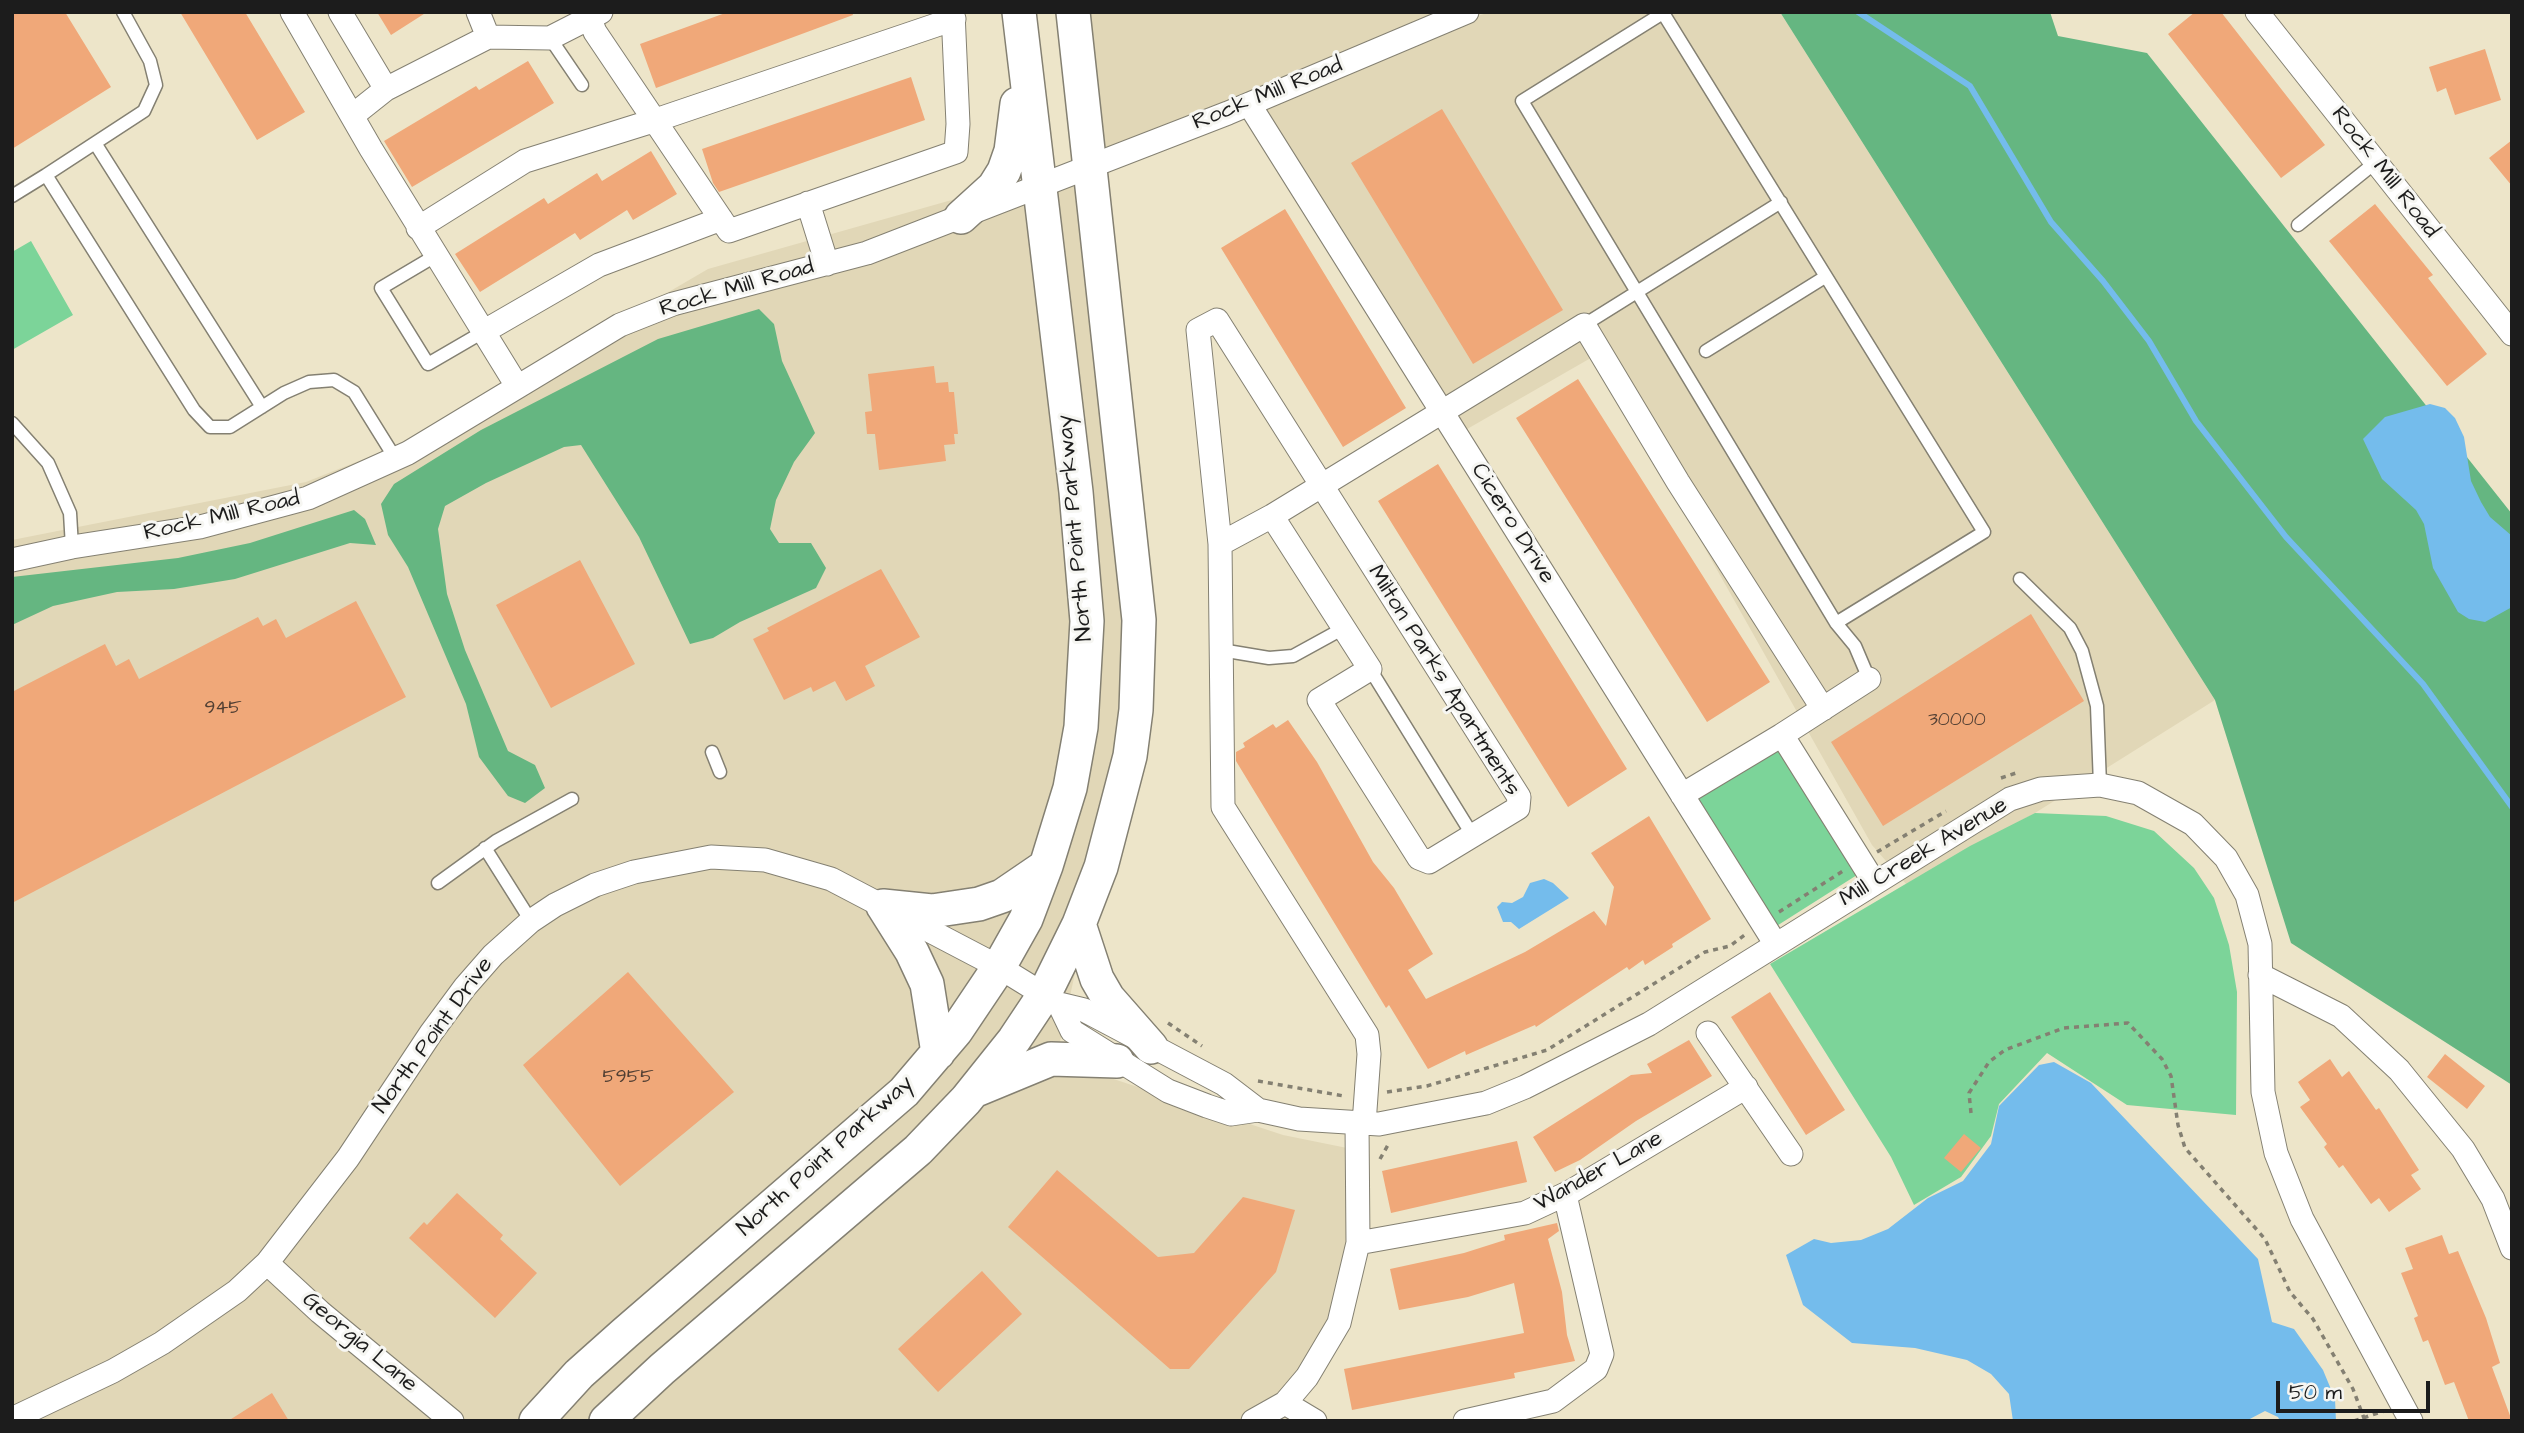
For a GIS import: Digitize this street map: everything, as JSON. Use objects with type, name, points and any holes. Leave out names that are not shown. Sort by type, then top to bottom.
[{"type":"street","points":[[292,12],[418,228],[517,386]]},
{"type":"street","points":[[340,12],[386,89]]},
{"type":"street","points":[[478,12],[488,37]]},
{"type":"street","name":"North Point Parkway","points":[[536,1421],[616,1341],[878,1117],[938,1053],[999,967],[1026,919],[1046,866],[1070,788],[1081,727],[1087,621],[1076,492],[1019,12]]},
{"type":"street","points":[[606,1421],[662,1369],[918,1150],[974,1091],[1051,999],[1101,867],[1122,791],[1136,710],[1139,664],[1136,574],[1073,12]]},
{"type":"street","name":"Rock Mill Road","points":[[12,560],[72,547],[200,527],[308,498],[395,458],[620,325],[673,304],[867,253],[1249,104],[1466,12]]},
{"type":"street","name":"Rock Mill Road","points":[[2257,12],[2512,334]]},
{"type":"street","points":[[352,116],[386,89],[488,37],[550,38],[592,14],[595,32],[656,120],[729,230],[956,152],[958,124],[953,15],[656,120],[525,161],[418,228]]},
{"type":"street","points":[[961,217],[994,187],[1004,171],[1011,151],[1023,53]]},
{"type":"street","name":"Cicero Drive","points":[[1249,104],[1775,943]]},
{"type":"street","points":[[808,203],[827,264]]},
{"type":"street","points":[[483,332],[599,265],[721,219]]},
{"type":"street","name":"Milton Parks Apartments","points":[[1285,1403],[1307,1377],[1339,1323],[1358,1243],[1361,1123],[1366,1095],[1367,1035],[1223,807],[1220,544],[1198,330],[1217,320],[1519,797],[1518,808],[1429,862],[1419,858],[1319,700],[1370,668]]},
{"type":"street","points":[[1220,544],[1322,486],[1584,325],[1678,482],[1823,709]]},
{"type":"street","points":[[1272,516],[1370,668]]},
{"type":"street","points":[[1682,795],[1868,680]]},
{"type":"street","points":[[1782,735],[1874,882]]},
{"type":"street","name":"Mill Creek Avenue","points":[[1051,999],[1072,1031],[1168,1091],[1207,1106],[1231,1114],[1258,1110],[1299,1119],[1379,1124],[1486,1103],[1525,1087],[1649,1024],[2010,799],[2041,789],[2100,785],[2138,793],[2193,824],[2225,858],[2247,895],[2260,944],[2263,1092],[2276,1153],[2302,1219],[2411,1421]]},
{"type":"street","name":"North Point Drive","points":[[12,1419],[113,1371],[162,1343],[212,1310],[267,1263],[348,1158],[464,987],[493,955],[531,921],[595,885],[646,869],[711,857],[765,860],[818,875],[883,906],[999,967],[1051,999]]},
{"type":"street","points":[[883,906],[932,911],[979,904],[1002,896],[1046,866]]},
{"type":"street","points":[[883,906],[912,952],[927,984],[938,1053]]},
{"type":"street","points":[[1079,924],[1097,979],[1108,998],[1155,1032]]},
{"type":"street","points":[[2260,975],[2340,1016],[2399,1070],[2463,1149],[2493,1199],[2512,1248]]},
{"type":"street","name":"Mill Creek Avenue","points":[[1051,999],[1155,1032],[1258,1110]]},
{"type":"street","points":[[1708,1032],[1791,1154]]},
{"type":"street","points":[[974,1091],[1051,1059],[1117,1061]]},
{"type":"street","name":"Wander Lane","points":[[1358,1243],[1525,1213],[1565,1195],[1746,1087]]},
{"type":"street","points":[[1465,1421],[1553,1401],[1583,1381],[1599,1361],[1602,1354],[1565,1195]]},
{"type":"street","name":"Georgia Lane","points":[[267,1263],[320,1312],[452,1421]]},
{"type":"street","points":[[1253,1421],[1285,1403],[1315,1421]]},
{"type":"lane","points":[[12,195],[144,111],[156,85],[150,61],[123,12]]},
{"type":"lane","points":[[1836,623],[1984,532],[1663,13],[1522,101],[1836,623],[1855,646],[1868,680]]},
{"type":"lane","points":[[550,38],[582,85]]},
{"type":"lane","points":[[95,143],[262,407]]},
{"type":"lane","points":[[2298,225],[2376,162]]},
{"type":"lane","points":[[46,175],[194,410],[211,427],[230,426],[309,382],[334,380],[354,392],[395,458]]},
{"type":"lane","points":[[1584,325],[1781,202]]},
{"type":"lane","points":[[435,256],[381,288],[421,353],[428,364],[483,332]]},
{"type":"lane","points":[[1706,351],[1825,277]]},
{"type":"lane","points":[[12,423],[48,463],[70,513],[72,547]]},
{"type":"lane","points":[[2020,579],[2070,628],[2082,651],[2097,706],[2100,785]]},
{"type":"lane","points":[[1222,650],[1269,658],[1293,656],[1344,628]]},
{"type":"lane","points":[[1370,668],[1473,836]]},
{"type":"lane","points":[[712,752],[720,772]]},
{"type":"lane","points":[[438,883],[485,848],[572,799]]},
{"type":"lane","points":[[485,848],[531,921]]},
{"type":"path","points":[[1996,781],[2007,774],[2029,769]]},
{"type":"path","points":[[1254,1081],[1344,1096],[1366,1095],[1427,1086],[1547,1050],[1704,952],[1730,946],[1762,922],[1951,808]]},
{"type":"path","points":[[1971,1112],[1969,1093],[1989,1062],[2005,1050],[2064,1028],[2127,1023],[2162,1059],[2171,1076],[2178,1125],[2185,1148],[2265,1239],[2290,1292],[2313,1319],[2353,1389],[2364,1419]]},
{"type":"path","points":[[1155,1032],[1212,1052]]},
{"type":"path","points":[[1380,1160],[1384,1148],[1393,1140]]},
{"type":"path","points":[[2379,1399],[2391,1421]]},
{"type":"path","points":[[2354,1421],[2380,1413]]},
{"type":"shaded area","points":[[1080,12],[1429,12],[1440,28],[1490,12],[1780,12],[2215,700],[2035,813],[1906,884],[1872,845],[1596,355],[1455,436],[1245,102],[1093,160]]},
{"type":"shaded area","points":[[1093,160],[1144,658],[1056,1060],[1283,1135],[1352,1149],[1361,1268],[1319,1380],[1258,1421],[12,1421],[12,540],[306,482],[424,435],[708,269]]},
{"type":"green space","points":[[1780,12],[2050,12],[2058,36],[2147,53],[2512,514],[2512,1085],[2291,943],[2215,700]]},
{"type":"green space","points":[[31,241],[73,315],[12,350],[12,252]]},
{"type":"green space","points":[[759,309],[774,324],[782,361],[815,433],[794,462],[776,500],[770,529],[779,543],[811,543],[826,568],[816,588],[740,622],[713,638],[690,644],[639,537],[581,445],[564,447],[486,483],[445,506],[438,529],[447,594],[465,650],[508,751],[535,765],[545,788],[525,803],[508,796],[479,757],[466,704],[408,567],[388,535],[381,504],[394,484],[481,430],[658,339]]},
{"type":"green space","points":[[354,510],[365,519],[376,545],[350,543],[235,579],[174,589],[117,592],[53,606],[12,625],[12,577],[178,558],[250,543]]},
{"type":"green space","points":[[1776,747],[1857,875],[1775,927],[1694,799]]},
{"type":"green space","points":[[2035,813],[2106,816],[2154,831],[2194,868],[2214,898],[2229,945],[2237,992],[2236,1115],[2127,1105],[2047,1053],[1999,1104],[1991,1136],[1961,1177],[1914,1205],[1891,1157],[1770,964],[1970,846]]},
{"type":"water","points":[[2430,404],[2445,408],[2455,418],[2464,437],[2471,481],[2481,502],[2490,517],[2512,536],[2512,607],[2485,622],[2469,619],[2458,612],[2433,568],[2424,524],[2416,510],[2382,479],[2363,439],[2385,417]]},
{"type":"water","points":[[1544,879],[1553,883],[1569,898],[1519,929],[1511,922],[1503,922],[1497,907],[1502,902],[1512,903],[1523,897],[1530,883]]},
{"type":"water","points":[[2054,1062],[2091,1083],[2258,1259],[2272,1322],[2294,1329],[2323,1370],[2335,1399],[2336,1421],[2280,1421],[2278,1417],[2265,1411],[2246,1421],[2013,1421],[2009,1394],[1991,1374],[1967,1360],[1915,1348],[1852,1343],[1803,1305],[1786,1255],[1814,1239],[1831,1243],[1861,1240],[1888,1229],[1928,1198],[1963,1181],[1991,1144],[1999,1106],[2039,1065]]},
{"type":"building","points":[[12,12],[65,12],[111,87],[12,149]]},
{"type":"building","points":[[180,12],[245,12],[305,112],[257,140]]},
{"type":"building","points":[[377,12],[427,12],[391,35]]},
{"type":"building","points":[[728,12],[852,12],[853,15],[656,88],[640,44]]},
{"type":"building","points":[[2195,12],[2221,12],[2325,145],[2281,178],[2168,34]]},
{"type":"building","points":[[2485,49],[2501,100],[2455,115],[2446,88],[2437,92],[2429,67]]},
{"type":"building","points":[[528,61],[554,103],[412,187],[384,141],[476,86],[479,90]]},
{"type":"building","points":[[911,77],[925,120],[719,192],[713,183],[702,149]]},
{"type":"building","points":[[1442,109],[1563,310],[1473,364],[1351,163]]},
{"type":"building","points":[[2512,140],[2512,186],[2489,158]]},
{"type":"building","points":[[651,151],[677,194],[633,220],[627,210],[580,240],[575,233],[480,292],[455,254],[544,198],[548,204],[597,173],[602,181]]},
{"type":"building","points":[[2375,204],[2433,275],[2428,278],[2487,354],[2447,386],[2329,241]]},
{"type":"building","points":[[1285,209],[1406,408],[1343,447],[1221,248]]},
{"type":"building","points":[[934,366],[936,383],[948,382],[949,392],[954,392],[958,434],[954,434],[955,444],[944,445],[946,461],[879,470],[875,434],[867,434],[865,412],[872,411],[868,374]]},
{"type":"building","points":[[1578,379],[1770,682],[1707,722],[1516,418]]},
{"type":"building","points":[[1438,464],[1627,769],[1568,807],[1378,501]]},
{"type":"building","points":[[580,560],[635,664],[551,708],[496,605]]},
{"type":"building","points":[[881,569],[920,637],[865,666],[875,686],[846,701],[835,681],[813,692],[811,687],[784,700],[753,639],[769,631],[767,628]]},
{"type":"building","points":[[356,601],[406,697],[12,903],[12,692],[105,644],[116,666],[129,659],[139,679],[258,617],[263,626],[276,619],[286,638]]},
{"type":"building","points":[[2031,614],[2084,701],[1883,826],[1831,742]]},
{"type":"building","points":[[1288,720],[1317,762],[1373,862],[1394,888],[1433,954],[1408,970],[1426,999],[1525,952],[1594,911],[1606,926],[1614,887],[1591,853],[1649,816],[1711,919],[1645,965],[1643,960],[1629,970],[1627,967],[1536,1027],[1535,1025],[1466,1055],[1465,1051],[1428,1069],[1389,1005],[1386,1008],[1236,761],[1236,752],[1245,747],[1243,743],[1273,724],[1276,728]]},
{"type":"building","points":[[628,972],[734,1092],[620,1186],[523,1065]]},
{"type":"building","points":[[1770,992],[1845,1110],[1806,1135],[1731,1017]]},
{"type":"building","points":[[1689,1040],[1712,1076],[1636,1121],[1580,1160],[1555,1172],[1533,1137],[1631,1075],[1652,1073],[1647,1064]]},
{"type":"building","points":[[2445,1054],[2485,1086],[2467,1109],[2427,1077]]},
{"type":"building","points":[[2330,1059],[2342,1077],[2349,1071],[2376,1110],[2379,1108],[2419,1170],[2411,1175],[2421,1189],[2389,1212],[2379,1198],[2371,1204],[2343,1165],[2339,1168],[2324,1147],[2327,1144],[2300,1107],[2310,1100],[2298,1082]]},
{"type":"building","points":[[1964,1134],[1981,1148],[1961,1172],[1944,1158]]},
{"type":"building","points":[[1517,1141],[1527,1182],[1391,1213],[1382,1171]]},
{"type":"building","points":[[1057,1170],[1158,1257],[1194,1253],[1243,1197],[1295,1210],[1276,1272],[1189,1369],[1170,1369],[1008,1227]]},
{"type":"building","points":[[457,1193],[503,1235],[500,1239],[537,1273],[495,1318],[409,1238],[424,1222],[427,1225]]},
{"type":"building","points":[[1557,1223],[1559,1231],[1548,1239],[1562,1292],[1567,1335],[1575,1361],[1514,1373],[1515,1378],[1352,1410],[1344,1369],[1524,1333],[1514,1283],[1468,1297],[1399,1310],[1390,1269],[1464,1253],[1505,1240],[1504,1235]]},
{"type":"building","points":[[2442,1235],[2449,1254],[2458,1251],[2486,1318],[2500,1363],[2492,1367],[2512,1421],[2469,1421],[2454,1382],[2445,1385],[2428,1340],[2423,1342],[2414,1318],[2418,1316],[2401,1273],[2413,1269],[2405,1248]]},
{"type":"building","points":[[982,1271],[1022,1314],[938,1392],[898,1349]]},
{"type":"building","points":[[272,1393],[289,1421],[228,1421]]},
{"type":"waterway","points":[[1858,12],[1970,86],[2051,222],[2103,281],[2149,341],[2196,421],[2286,537],[2423,684],[2512,807]]}]
